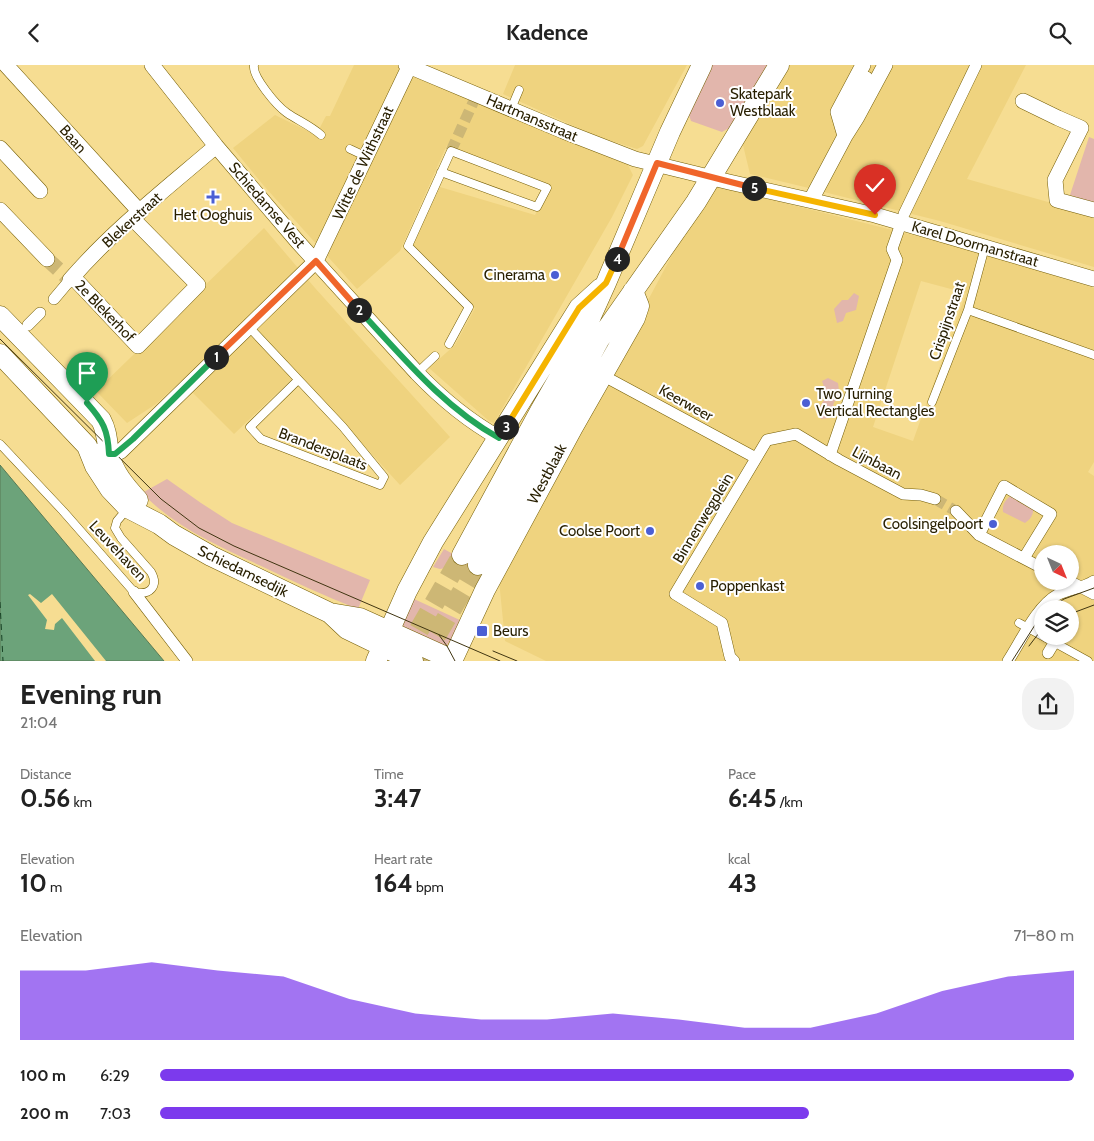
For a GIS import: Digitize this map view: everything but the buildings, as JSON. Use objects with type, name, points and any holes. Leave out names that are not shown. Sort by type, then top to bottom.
[{"type":"main road","name":"Westblaak","points":[[702,65],[657,163],[579,343],[540,411],[470,560],[599,339],[696,202],[779,65]]},
{"type":"main road","name":"Westblaak","points":[[382,646],[407,591],[433,541],[579,308],[606,283]]},
{"type":"main road","name":"Westblaak","points":[[452,660],[485,590],[637,313],[639,306],[633,291]]},
{"type":"main road","name":"Schiedamsedijk","points":[[0,316],[101,419],[107,432],[109,454],[116,472],[122,482],[159,523],[174,535],[211,556],[330,613],[360,618],[382,646]]},
{"type":"main road","name":"Schiedamsedijk","points":[[0,355],[87,446],[100,474],[110,489],[128,508],[159,523]]},
{"type":"main road","points":[[382,646],[452,660]]},
{"type":"main road","points":[[382,646],[413,661]]},
{"type":"street","name":"Baan","points":[[6,65],[136,215]]},
{"type":"street","name":"Schiedamse Vest","points":[[152,65],[216,146],[417,373],[436,392],[474,423],[499,438]]},
{"type":"street","name":"Hartmansstraat","points":[[409,65],[563,131],[628,156],[710,177]]},
{"type":"street","name":"Witte de Withstraat","points":[[109,454],[115,454],[127,445],[316,261],[409,65]]},
{"type":"street","points":[[811,200],[885,65]]},
{"type":"street","points":[[904,214],[976,65]]},
{"type":"street","points":[[845,136],[838,112],[866,71]]},
{"type":"street","points":[[1023,101],[1080,128],[1055,180],[1057,200],[1094,210]]},
{"type":"street","name":"Blekerstraat","points":[[54,299],[71,279],[136,215],[216,146]]},
{"type":"street","points":[[0,148],[40,191]]},
{"type":"street","name":"Karel Doormanstraat","points":[[710,177],[919,227],[1094,279]]},
{"type":"street","points":[[0,211],[47,259]]},
{"type":"street","name":"2e Blekerhof","points":[[71,279],[138,346],[198,285],[136,215]]},
{"type":"street","points":[[832,456],[897,260],[892,249],[899,229]]},
{"type":"street","points":[[28,325],[40,313]]},
{"type":"street","name":"Keerweer","points":[[602,375],[756,458]]},
{"type":"street","name":"Binnenwegplein","points":[[732,659],[722,623],[675,594],[767,440],[796,434],[832,456]]},
{"type":"street","points":[[87,446],[109,454]]},
{"type":"street","name":"Lijnbaan","points":[[832,456],[903,494],[921,495],[936,499]]},
{"type":"street","points":[[979,535],[1004,486],[1051,513],[1024,558]]},
{"type":"street","points":[[956,511],[979,535],[1034,564]]},
{"type":"street","points":[[1008,661],[1024,626],[1055,596],[1064,591],[1082,588],[1094,581]]},
{"type":"street","points":[[1079,586],[1094,594]]},
{"type":"street","points":[[134,592],[188,661]]},
{"type":"street","points":[[1048,653],[1053,645]]},
{"type":"lane","points":[[254,65],[256,75],[281,108],[310,125],[322,135]]},
{"type":"lane","points":[[511,109],[519,90]]},
{"type":"lane","points":[[350,149],[367,157]]},
{"type":"lane","points":[[441,172],[537,207],[547,189],[451,151],[441,172],[408,246],[469,307],[449,344]]},
{"type":"lane","name":"Crispijnstraat","points":[[932,402],[968,310],[985,247]]},
{"type":"lane","points":[[968,310],[1094,355]]},
{"type":"lane","name":"Brandersplaats","points":[[248,327],[343,427],[384,477],[380,485],[261,439],[250,427],[298,380]]},
{"type":"lane","points":[[417,373],[435,356]]},
{"type":"lane","name":"Leuvehaven","points":[[0,444],[63,511],[134,592],[142,594],[153,587],[154,577],[115,528],[117,521],[128,508]]},
{"type":"lane","points":[[1024,626],[1034,632]]},
{"type":"lane","points":[[1058,645],[1088,661]]},
{"type":"shaded area","points":[[354,65],[403,65],[569,141],[628,165],[633,175],[612,217],[494,423],[489,421],[429,368],[455,345],[475,308],[413,245],[440,187],[535,215],[551,187],[447,145],[400,251],[357,289],[264,186],[233,148],[275,115],[316,135],[326,116],[330,116]]},
{"type":"shaded area","points":[[515,65],[687,65],[643,146],[637,149],[596,136],[503,94]]},
{"type":"shaded area","name":"Skatepark Westblaak","points":[[711,65],[769,65],[729,128],[722,132],[691,121],[689,115]]},
{"type":"shaded area","points":[[788,65],[881,65],[813,189],[750,174],[742,141]]},
{"type":"shaded area","points":[[889,65],[1026,65],[967,179],[1094,215],[1094,267],[940,221],[820,191]]},
{"type":"shaded area","points":[[1089,137],[1094,139],[1094,203],[1070,195]]},
{"type":"shaded area","points":[[713,184],[977,251],[1094,288],[1094,462],[1088,472],[1094,476],[1094,661],[546,661],[505,641],[499,580],[695,212]],"holes":[[[921,281],[966,293],[913,441],[873,427]]]},
{"type":"shaded area","points":[[264,228],[315,288],[450,437],[400,485],[298,373],[234,434],[181,381],[156,404],[127,423],[96,391]]},
{"type":"shaded area","points":[[854,293],[859,296],[856,310],[846,313],[843,321],[837,323],[834,309],[842,300],[848,300]]},
{"type":"shaded area","points":[[828,378],[838,383],[840,398],[834,402],[830,418],[821,419],[819,408],[824,401],[825,395],[822,381]]},
{"type":"shaded area","points":[[0,465],[164,661],[0,661]]},
{"type":"shaded area","points":[[167,479],[232,523],[370,580],[358,609],[228,551],[168,516],[142,493]]},
{"type":"shaded area","points":[[1012,495],[1033,507],[1032,516],[1025,523],[1003,512],[1005,502]]},
{"type":"shaded area","points":[[444,549],[487,573],[479,587],[463,580],[454,570],[433,567]]},
{"type":"shaded area","points":[[414,599],[462,621],[446,647],[400,627]]},
{"type":"pier","points":[[30,594],[41,603],[52,594],[106,661],[95,661],[62,618],[55,624],[54,630],[45,629],[47,620],[28,595]]},
{"type":"ferry route","points":[[0,602],[3,661]]},
{"type":"tunnel","points":[[451,151],[477,94]]},
{"type":"tunnel","points":[[47,259],[70,280]]},
{"type":"tunnel","points":[[935,499],[956,511]]},
{"type":"tunnel","points":[[404,656],[462,555]]},
{"type":"tunnel","points":[[421,661],[478,565]]},
{"type":"tram line","points":[[0,339],[161,499],[199,528],[234,546],[500,661]]},
{"type":"tram line","points":[[1062,600],[1094,588]]},
{"type":"tram line","points":[[1079,611],[1094,605]]},
{"type":"tram line","points":[[1012,661],[1034,627]]},
{"type":"tram line","points":[[439,635],[455,661]]},
{"type":"tram line","points":[[1029,646],[1034,639]]},
{"type":"tram line","points":[[493,651],[517,661]]},
{"type":"place","name":"Skatepark Westblaak","points":[[720,103]]},
{"type":"place","name":"Het Ooghuis","points":[[213,197]]},
{"type":"place","name":"Cinerama","points":[[555,275]]},
{"type":"place","name":"Two Turning Vertical Rectangles","points":[[806,403]]},
{"type":"place","name":"Coolsingelpoort","points":[[993,524]]},
{"type":"place","name":"Coolse Poort","points":[[650,531]]},
{"type":"place","name":"Poppenkast","points":[[700,586]]},
{"type":"place","name":"Beurs","points":[[482,631]]},
{"type":"route","points":[[87,403],[101,419],[105,427],[109,454],[121,451],[316,261],[436,392],[486,431],[499,438],[579,308],[606,283],[657,163],[729,182],[875,215]]}]
